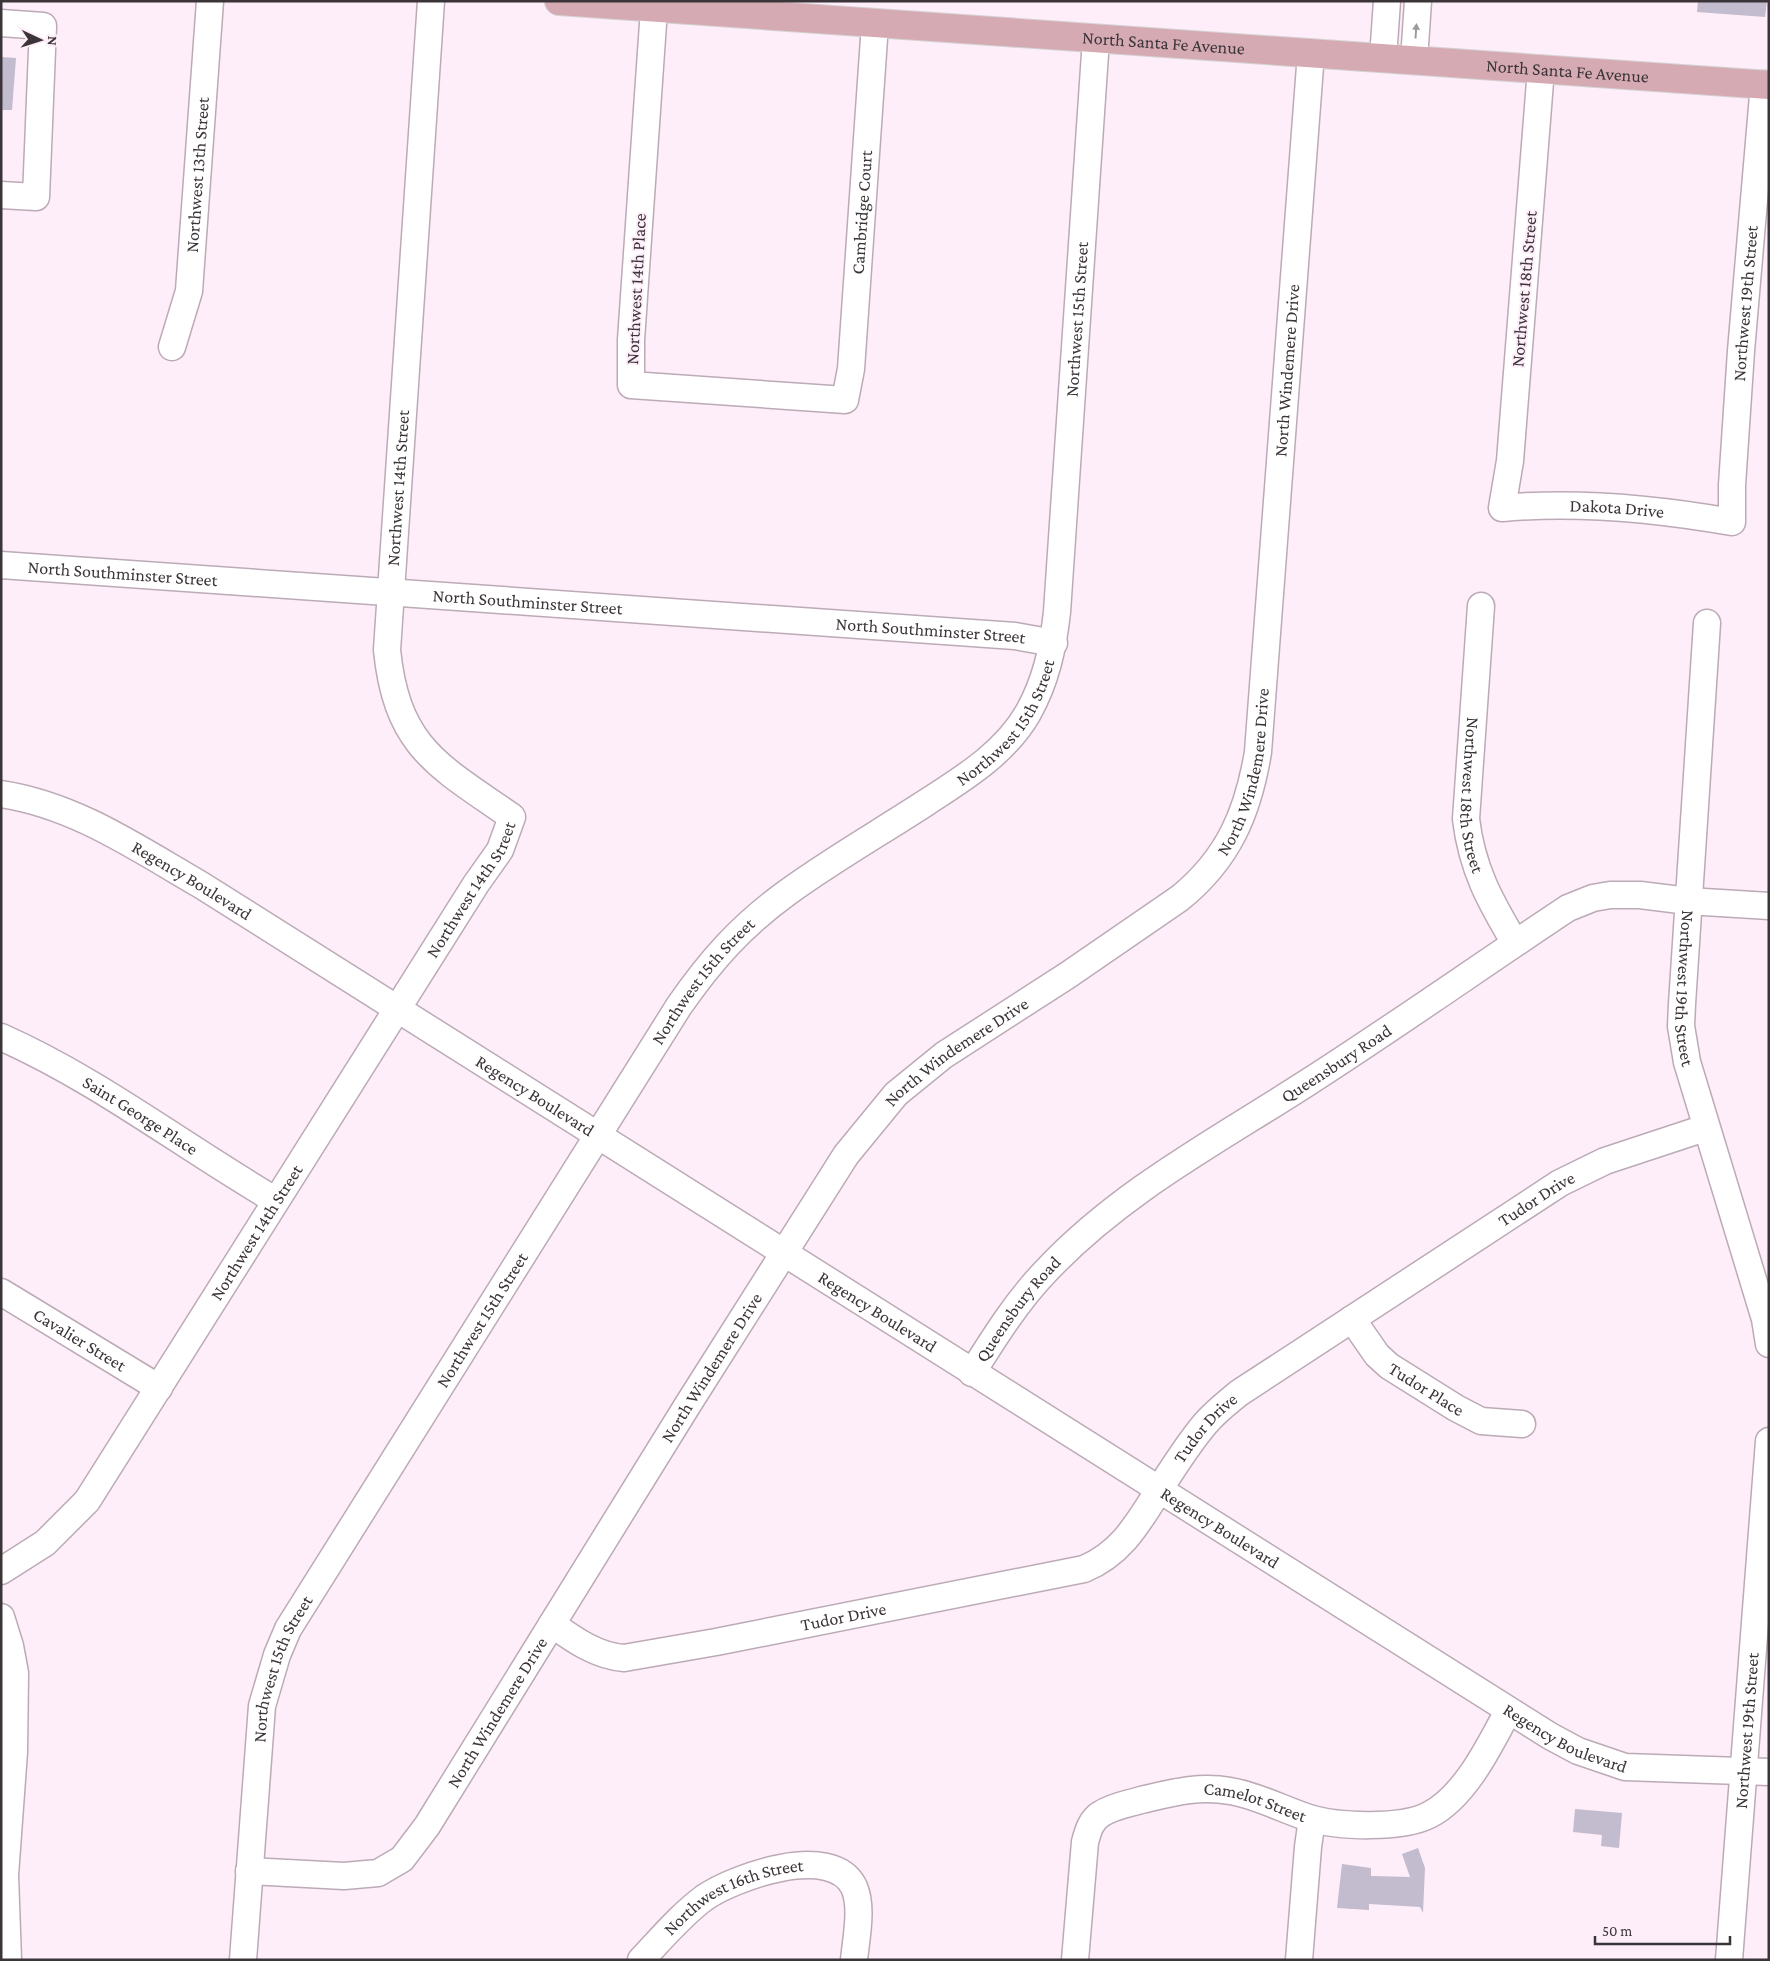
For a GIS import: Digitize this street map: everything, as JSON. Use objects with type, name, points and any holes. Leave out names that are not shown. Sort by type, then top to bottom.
[{"type":"main road","name":"North Santa Fe Avenue","points":[[559,1],[1766,84]]},
{"type":"street","name":"Northwest 13th Street","points":[[172,347],[189,291],[210,1]]},
{"type":"street","name":"Northwest 14th Street","points":[[1,1571],[45,1542],[87,1501],[275,1200],[500,850],[512,817],[440,768],[416,739],[404,721],[394,692],[388,657],[431,1]]},
{"type":"street","points":[[1383,58],[1387,1]]},
{"type":"street","points":[[1414,60],[1418,1]]},
{"type":"street","name":"Northwest 14th Place","points":[[654,9],[631,340],[631,385],[845,400]]},
{"type":"street","points":[[1,23],[43,26],[36,197],[1,195]]},
{"type":"street","name":"Cambridge Court","points":[[845,400],[851,369],[875,24]]},
{"type":"street","name":"Northwest 15th Street","points":[[243,1960],[262,1706],[276,1655],[288,1629],[679,1006],[725,945],[788,892],[963,778],[994,754],[1027,714],[1040,688],[1054,643],[1096,39]]},
{"type":"street","name":"North Windemere Drive","points":[[249,1871],[366,1876],[391,1868],[402,1859],[427,1826],[846,1156],[896,1094],[944,1055],[1068,975],[1180,898],[1196,885],[1213,865],[1236,829],[1248,803],[1258,752],[1311,53]]},
{"type":"street","name":"Northwest 18th Street","points":[[1502,508],[1510,461],[1541,69]]},
{"type":"street","name":"Northwest 19th Street","points":[[1732,522],[1732,485],[1741,351],[1766,84]]},
{"type":"street","name":"Dakota Drive","points":[[1502,508],[1548,504],[1692,515],[1732,522]]},
{"type":"street","name":"North Southminster Street","points":[[1,565],[1015,636],[1054,643]]},
{"type":"street","name":"Northwest 18th Street","points":[[1481,606],[1466,819],[1470,848],[1478,876],[1515,943]]},
{"type":"street","name":"Northwest 19th Street","points":[[1707,622],[1681,1026],[1686,1062],[1764,1319],[1769,1344]]},
{"type":"street","name":"Regency Boulevard","points":[[1,794],[55,807],[113,834],[201,885],[1508,1711],[1578,1751],[1625,1767],[1657,1770],[1756,1771]]},
{"type":"street","name":"Queensbury Road","points":[[972,1373],[1010,1316],[1044,1272],[1100,1219],[1150,1182],[1312,1080],[1568,908],[1593,898],[1610,894],[1769,906]]},
{"type":"street","name":"Saint George Place","points":[[1,1037],[95,1086],[215,1165],[275,1200]]},
{"type":"street","name":"Tudor Drive","points":[[552,1624],[596,1651],[612,1657],[624,1658],[1084,1568],[1099,1562],[1126,1540],[1141,1521],[1159,1490],[1205,1423],[1222,1407],[1292,1356],[1560,1183],[1605,1161],[1705,1128]]},
{"type":"street","name":"Cavalier Street","points":[[1,1292],[159,1388]]},
{"type":"street","name":"Tudor Place","points":[[1352,1319],[1377,1355],[1389,1366],[1439,1397],[1481,1421],[1522,1424]]},
{"type":"street","name":"Northwest 19th Street","points":[[1729,1960],[1756,1771],[1769,1441]]},
{"type":"street","points":[[2,1622],[10,1646],[15,1673],[8,1734],[5,1823],[3,1918],[8,1960]]},
{"type":"street","name":"Camelot Street","points":[[1075,1960],[1085,1842],[1091,1825],[1102,1813],[1119,1806],[1185,1789],[1203,1788],[1233,1791],[1312,1819],[1362,1824],[1396,1824],[1428,1816],[1446,1804],[1463,1785],[1508,1711]]},
{"type":"street","points":[[1299,1960],[1312,1819]]},
{"type":"street","name":"Northwest 16th Street","points":[[641,1960],[684,1914],[723,1886],[764,1873],[807,1865],[819,1865],[840,1872],[854,1887],[858,1910],[854,1960]]},
{"type":"building","points":[[1698,1],[1767,1],[1765,17],[1697,12]]},
{"type":"building","points":[[1,57],[16,58],[12,110],[1,110]]},
{"type":"building","points":[[1575,1809],[1622,1813],[1619,1848],[1601,1846],[1602,1835],[1573,1832]]},
{"type":"building","points":[[1418,1848],[1425,1868],[1423,1913],[1420,1907],[1369,1904],[1369,1910],[1337,1908],[1342,1864],[1371,1868],[1371,1876],[1410,1877],[1402,1854]]}]
